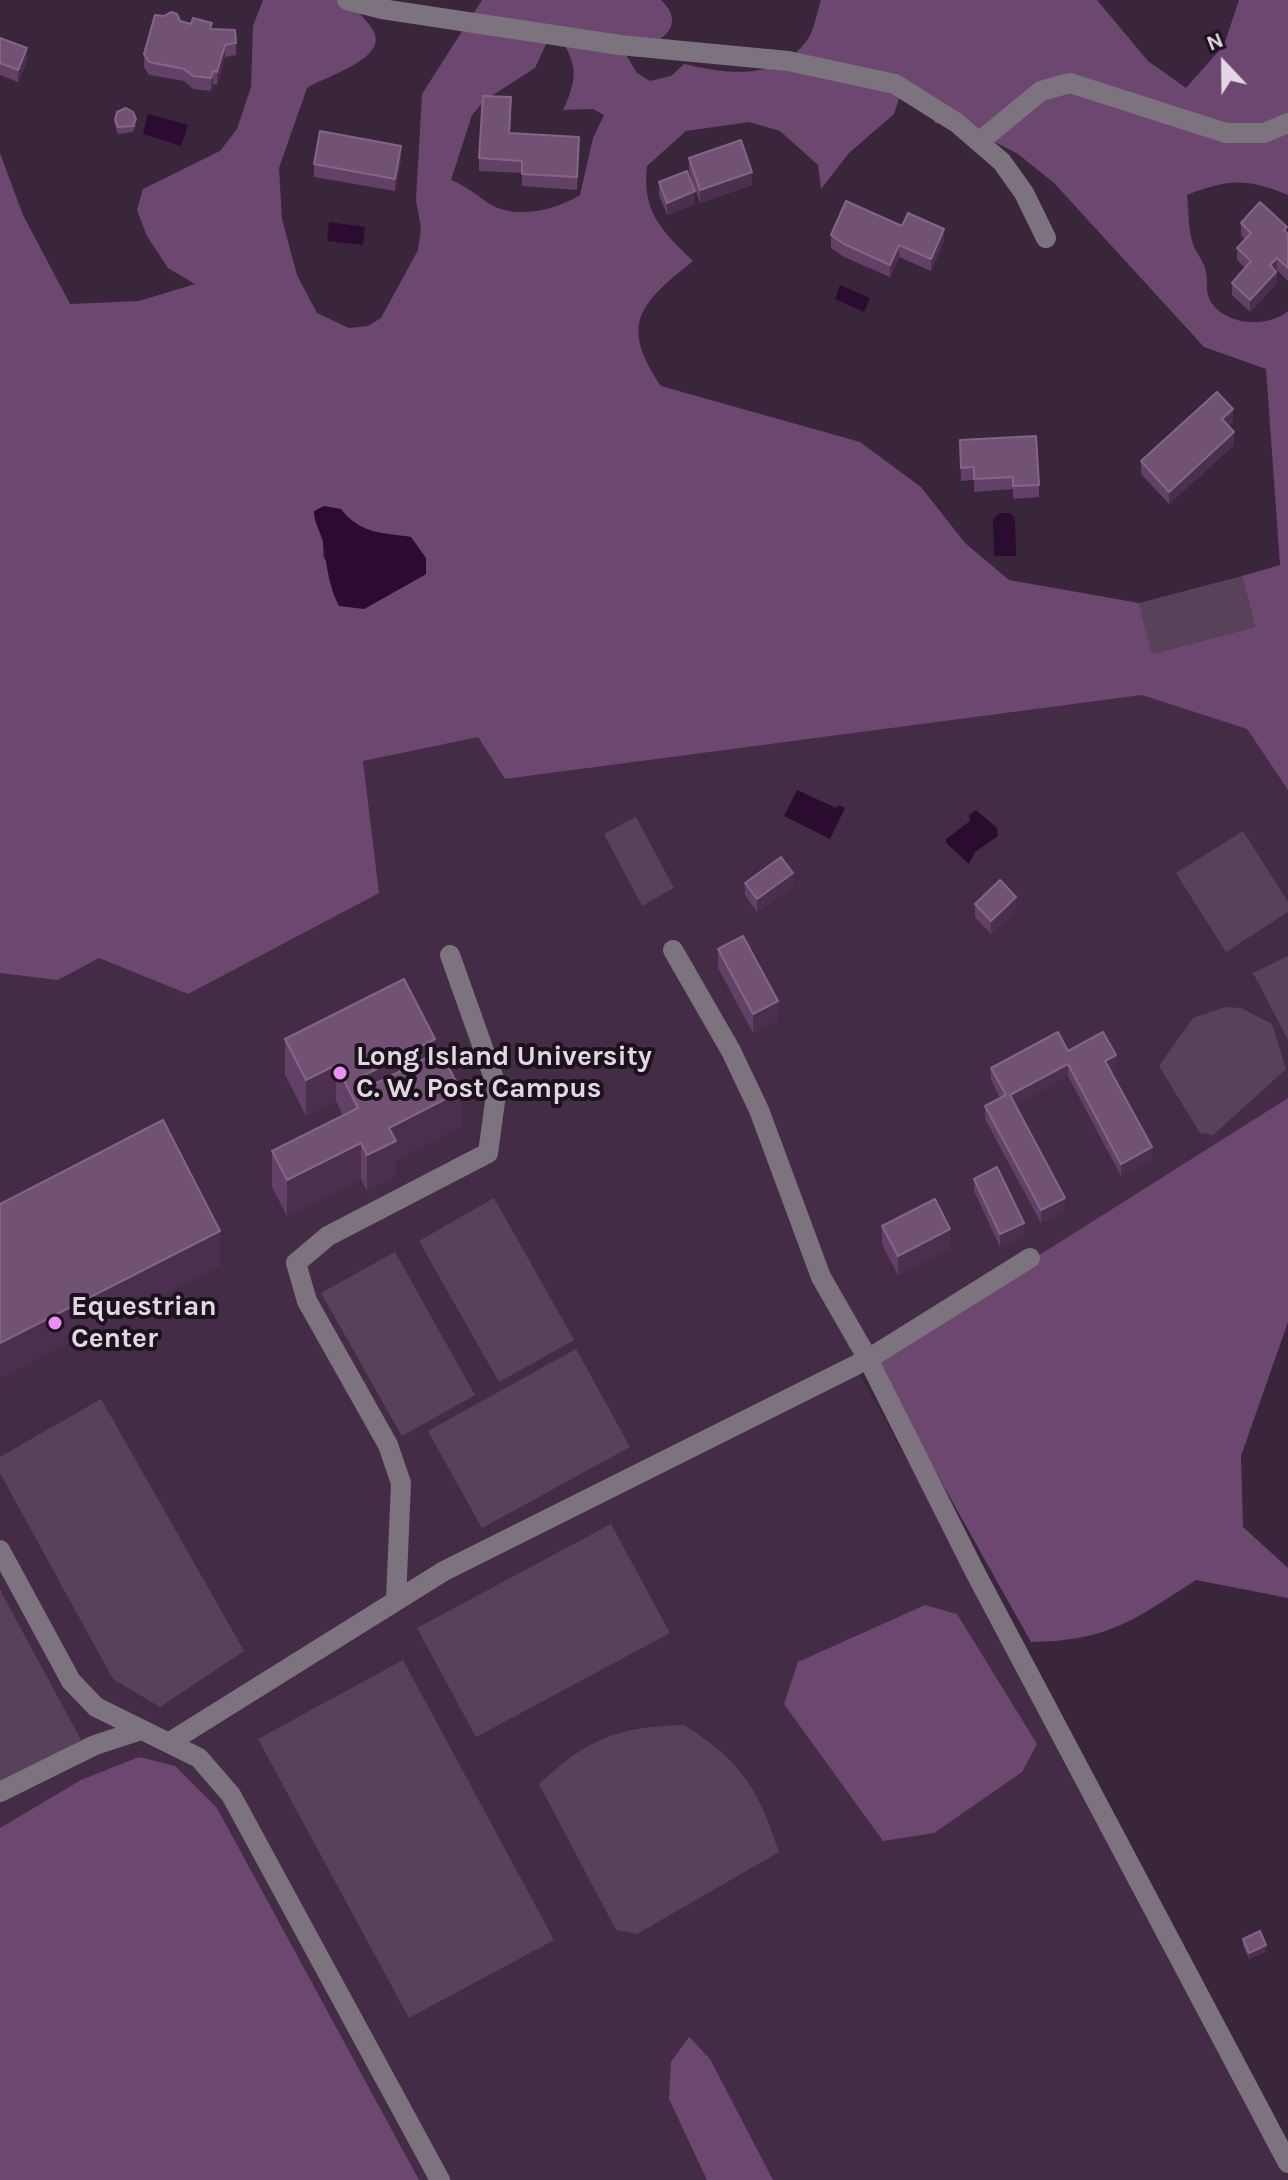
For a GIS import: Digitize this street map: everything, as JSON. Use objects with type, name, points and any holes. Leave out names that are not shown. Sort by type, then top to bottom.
[{"type":"street","points":[[347,0],[483,25],[620,45],[788,61],[895,84],[925,100],[1002,162],[1024,193],[1046,238]]},
{"type":"street","points":[[979,142],[1041,91],[1070,83],[1226,133],[1264,133],[1288,123]]},
{"type":"street","points":[[673,950],[731,1051],[759,1110],[821,1277],[868,1359],[982,1586],[1288,2163]]},
{"type":"street","points":[[396,1600],[401,1483],[388,1445],[307,1301],[296,1263],[328,1236],[488,1153],[497,1087],[450,955]]},
{"type":"street","points":[[170,1742],[444,1571],[868,1359],[1030,1258]]},
{"type":"street","points":[[0,1550],[71,1681],[96,1707],[199,1758],[231,1795],[440,2180]]},
{"type":"street","points":[[0,1792],[95,1745],[141,1730]]},
{"type":"shaded area","points":[[263,0],[349,0],[373,30],[376,40],[364,58],[307,88],[279,168],[282,219],[297,275],[317,313],[349,328],[368,326],[381,318],[418,250],[421,228],[416,200],[422,94],[482,0],[661,0],[670,11],[670,29],[655,42],[626,55],[637,73],[650,81],[671,76],[684,64],[734,72],[765,69],[780,63],[793,55],[809,38],[821,0],[1097,0],[1148,61],[1186,88],[1224,45],[1239,0],[1288,0],[1288,195],[1249,183],[1226,183],[1187,195],[1191,239],[1205,268],[1211,302],[1227,316],[1248,322],[1270,320],[1288,311],[1288,790],[1247,729],[1142,695],[505,779],[478,737],[363,761],[379,893],[188,994],[99,958],[58,980],[0,973],[0,153],[23,215],[70,304],[139,301],[195,284],[168,268],[147,236],[137,210],[143,189],[220,151],[237,129],[251,87],[253,26]],"holes":[[[554,27],[571,58],[574,76],[563,110],[593,109],[604,115],[593,138],[580,195],[547,209],[510,211],[488,203],[451,180],[472,115],[485,100],[535,68]],[[905,80],[919,89],[935,123],[970,129],[1018,154],[1054,183],[1204,347],[1266,369],[1280,565],[1242,576],[1255,627],[1152,654],[1139,603],[1009,580],[965,543],[921,487],[860,442],[661,386],[641,346],[641,316],[660,289],[693,261],[656,219],[648,196],[647,166],[686,131],[749,122],[780,131],[818,165],[821,189],[849,153],[894,114]],[[352,523],[367,531],[411,537],[426,574],[364,609],[323,557],[323,542]]]},
{"type":"shaded area","points":[[148,114],[188,125],[181,146],[143,134]]},
{"type":"shaded area","points":[[329,222],[365,227],[363,245],[327,241]]},
{"type":"shaded area","points":[[840,285],[870,298],[864,312],[835,299]]},
{"type":"shaded area","name":"Long Island University C. W. Post Campus","points":[[0,335],[479,737],[505,779],[1142,695],[1247,729],[1288,790],[1288,1098],[873,1360],[855,1366],[1080,1774],[1288,2163],[1288,2180],[0,2180]]},
{"type":"shaded area","points":[[324,506],[341,509],[364,528],[411,537],[426,558],[426,574],[364,609],[339,606],[330,583],[323,542],[314,515],[314,511]]},
{"type":"shaded area","points":[[1000,513],[1010,513],[1015,518],[1016,556],[994,556],[993,519]]},
{"type":"shaded area","points":[[1242,576],[1255,627],[1152,654],[1139,603]]},
{"type":"shaded area","points":[[797,790],[836,808],[838,805],[845,808],[830,839],[784,816]]},
{"type":"shaded area","points":[[976,810],[997,828],[998,836],[975,852],[969,864],[946,843],[946,839],[970,821],[969,815]]},
{"type":"shaded area","points":[[636,817],[674,888],[642,906],[604,834]]},
{"type":"shaded area","points":[[1243,831],[1288,902],[1288,912],[1226,952],[1176,873]]},
{"type":"shaded area","points":[[1288,956],[1288,1040],[1253,973]]},
{"type":"shaded area","points":[[1225,1007],[1241,1008],[1272,1024],[1286,1069],[1213,1135],[1200,1133],[1159,1066],[1193,1018]]},
{"type":"shaded area","points":[[1288,1098],[1288,1322],[1241,1456],[1243,1527],[1288,1568],[1288,1598],[1196,1580],[1119,1626],[1081,1638],[1031,1642],[873,1360]]},
{"type":"shaded area","points":[[494,1198],[574,1340],[499,1382],[419,1241]]},
{"type":"shaded area","points":[[395,1252],[475,1395],[402,1436],[321,1293]]},
{"type":"shaded area","points":[[576,1349],[630,1447],[482,1528],[428,1431]]},
{"type":"shaded area","points":[[101,1399],[244,1651],[160,1707],[113,1679],[0,1473],[0,1457]]},
{"type":"shaded area","points":[[611,1524],[670,1633],[476,1737],[417,1628]]},
{"type":"shaded area","points":[[0,1590],[81,1740],[0,1787]]},
{"type":"shaded area","points":[[925,1605],[957,1614],[1037,1744],[1022,1772],[934,1833],[883,1841],[784,1704],[798,1662]]},
{"type":"shaded area","points":[[403,1660],[554,1940],[409,2018],[258,1739]]},
{"type":"shaded area","points":[[684,1725],[720,1751],[745,1778],[763,1810],[779,1852],[637,1934],[616,1930],[539,1784],[573,1756],[604,1738],[640,1729]]},
{"type":"shaded area","points":[[139,1757],[175,1766],[217,1808],[419,2180],[0,2180],[0,1828],[81,1780]]},
{"type":"shaded area","points":[[689,2037],[710,2059],[773,2180],[707,2180],[669,2099],[671,2062]]},
{"type":"building","points":[[171,12],[177,14],[180,21],[191,24],[193,18],[212,23],[210,29],[235,30],[236,43],[225,45],[217,72],[213,71],[211,78],[193,76],[184,69],[149,62],[144,54],[155,15],[164,16]]},
{"type":"building","points":[[0,38],[27,48],[18,70],[0,63]]},
{"type":"building","points":[[483,96],[511,97],[509,133],[579,137],[577,177],[522,174],[522,161],[479,158]]},
{"type":"building","points":[[126,108],[133,112],[136,119],[133,126],[118,127],[115,120],[117,112]]},
{"type":"building","points":[[320,131],[401,146],[395,179],[314,164]]},
{"type":"building","points":[[741,140],[752,172],[700,190],[689,158]]},
{"type":"building","points":[[687,171],[695,191],[667,203],[659,182]]},
{"type":"building","points":[[846,201],[902,226],[908,213],[944,229],[931,259],[899,245],[890,265],[844,244],[831,235]]},
{"type":"building","points":[[1260,202],[1287,227],[1284,230],[1288,234],[1288,268],[1277,258],[1270,265],[1276,272],[1250,300],[1232,283],[1251,261],[1237,248],[1251,233],[1241,223]]},
{"type":"building","points":[[1217,392],[1233,409],[1222,419],[1234,432],[1169,492],[1141,461]]},
{"type":"building","points":[[1036,436],[1039,485],[1013,486],[1013,477],[974,479],[974,467],[961,468],[960,440]]},
{"type":"building","points":[[781,857],[793,873],[757,899],[745,883]]},
{"type":"building","points":[[1000,880],[1016,897],[991,921],[975,904]]},
{"type":"building","points":[[743,936],[778,1001],[753,1014],[718,949]]},
{"type":"building","points":[[404,979],[435,1039],[357,1079],[363,1090],[440,1051],[461,1091],[389,1128],[396,1141],[367,1155],[361,1143],[287,1180],[272,1151],[358,1108],[336,1065],[306,1080],[285,1039]]},
{"type":"building","points":[[1058,1032],[1068,1051],[1103,1032],[1116,1055],[1105,1061],[1152,1147],[1121,1164],[1068,1064],[1010,1095],[1065,1198],[1041,1210],[985,1106],[1006,1095],[991,1068]]},
{"type":"building","name":"Equestrian Center","points":[[163,1120],[220,1231],[0,1343],[0,1204]]},
{"type":"building","points":[[997,1167],[1024,1223],[1000,1234],[974,1179]]},
{"type":"building","points":[[935,1199],[950,1229],[898,1256],[882,1226]]},
{"type":"building","points":[[1260,1931],[1266,1945],[1249,1953],[1243,1939]]},
{"type":"place","name":"Long Island University C. W. Post Campus","points":[[340,1073]]},
{"type":"place","name":"Equestrian Center","points":[[55,1323]]}]
